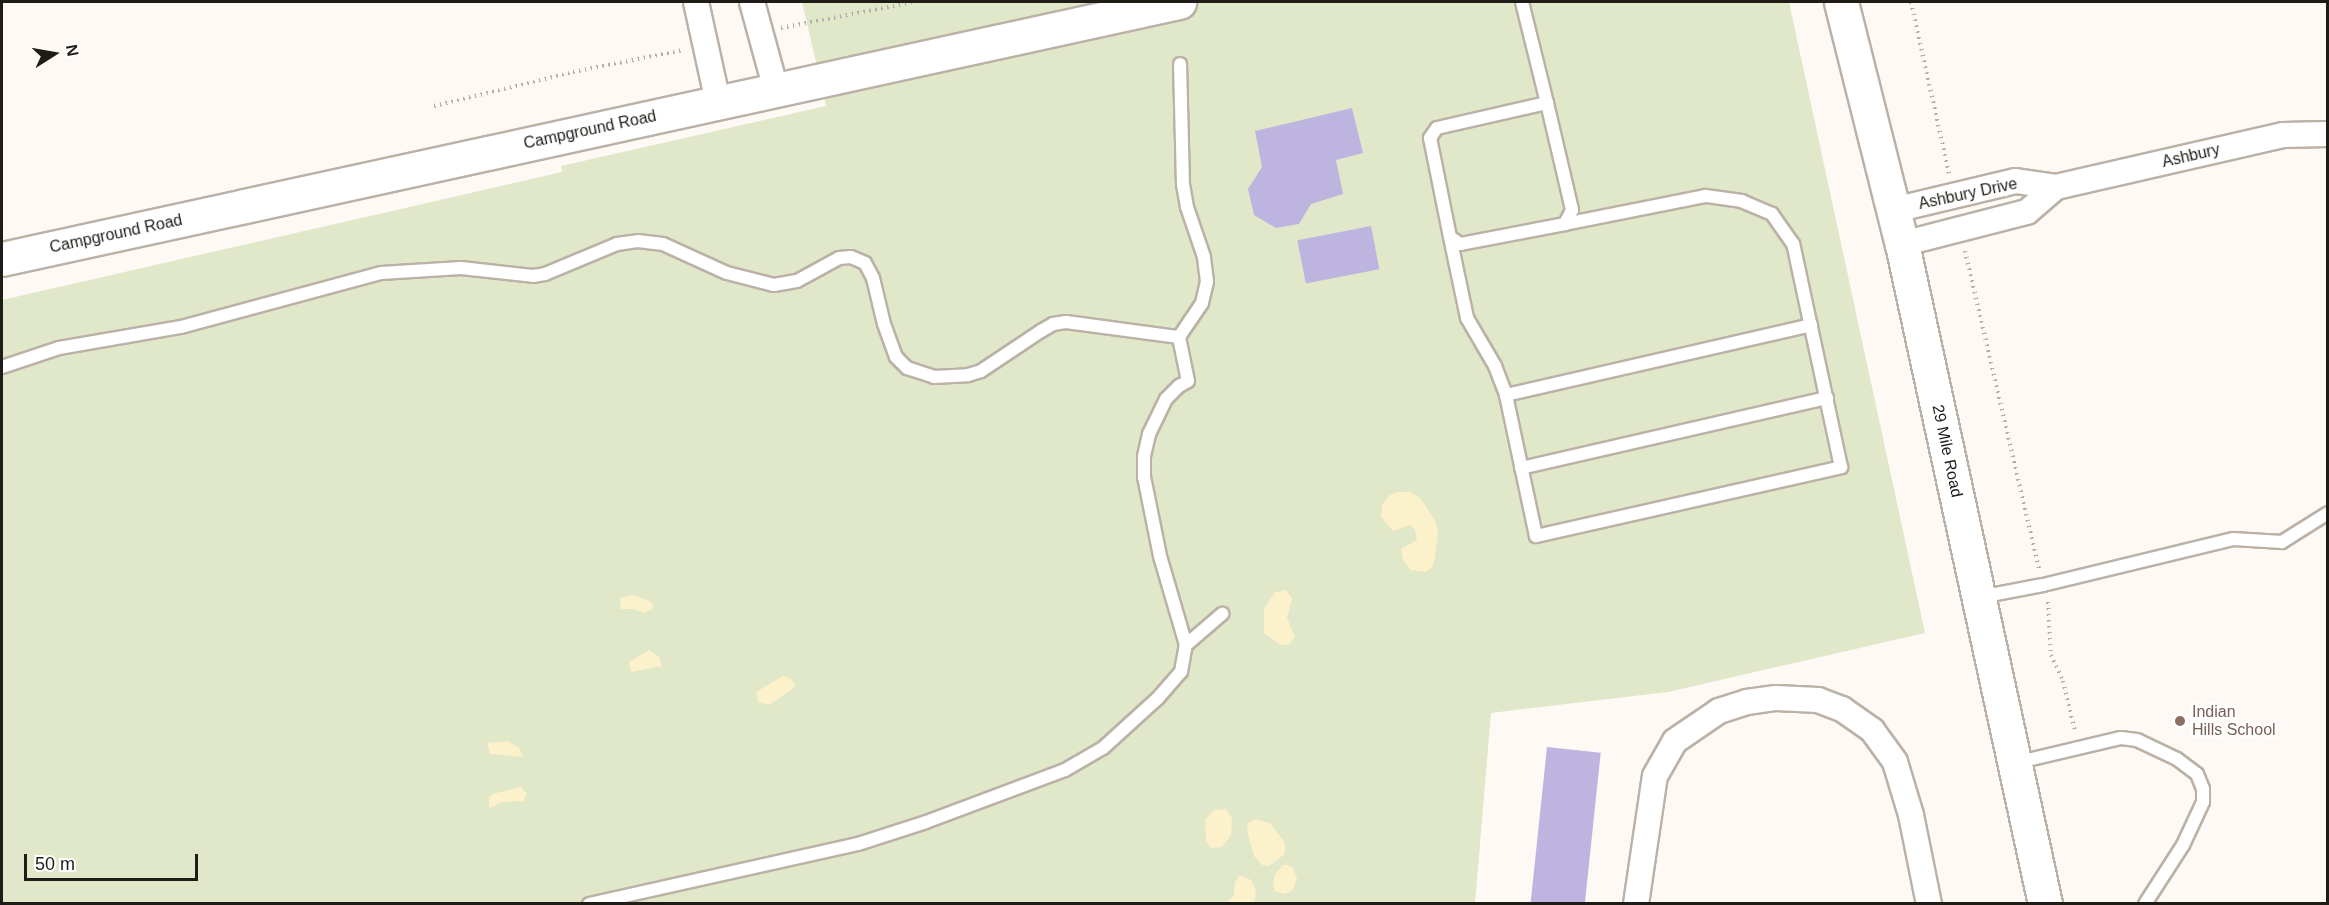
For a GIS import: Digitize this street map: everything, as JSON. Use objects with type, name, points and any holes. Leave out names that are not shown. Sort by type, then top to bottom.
[{"type":"street","points":[[696,2],[718,102]]},
{"type":"street","points":[[752,2],[776,90]]},
{"type":"street","name":"Campground Road","points":[[2,259],[1179,2]]},
{"type":"street","name":"29 Mile Road","points":[[1841,2],[1902,244],[2045,903]]},
{"type":"street","name":"Ashbury","points":[[2056,187],[2283,135],[2328,134]]},
{"type":"street","name":"Ashbury Drive","points":[[1893,210],[2016,181],[2056,187]]},
{"type":"street","name":"Ashbury Drive","points":[[1902,244],[2027,212],[2056,187]]},
{"type":"street","points":[[1636,903],[1655,776],[1675,741],[1719,711],[1747,702],[1776,698],[1818,700],[1842,709],[1872,730],[1895,762],[1911,815],[1929,903]]},
{"type":"lane","points":[[1522,2],[1572,210],[1565,224]]},
{"type":"lane","points":[[589,903],[858,844],[926,822],[1065,770],[1103,748],[1158,698],[1181,672],[1186,645],[1160,556],[1148,500],[1144,456],[1149,434],[1166,399],[1179,386],[1188,381],[1179,337],[1202,303],[1207,282],[1204,257],[1187,207],[1184,185],[1180,64]]},
{"type":"lane","points":[[1450,237],[1460,244],[1705,196],[1742,201],[1772,214],[1792,244],[1841,467],[1536,536],[1506,394],[1495,366],[1464,310],[1430,138],[1437,128],[1547,103]]},
{"type":"lane","points":[[2,368],[58,348],[181,327],[381,273],[461,268],[533,276],[545,274],[617,244],[638,241],[663,244],[727,273],[774,285],[797,281],[839,258],[851,257],[864,263],[873,278],[884,324],[896,357],[907,368],[934,377],[968,375],[981,371],[1041,331],[1066,322],[1179,337]]},
{"type":"lane","points":[[1506,394],[1811,325]]},
{"type":"lane","points":[[1521,468],[1827,398]]},
{"type":"lane","points":[[1979,597],[2043,585],[2233,539],[2282,542],[2328,513]]},
{"type":"lane","points":[[1186,645],[1222,614]]},
{"type":"lane","points":[[2015,763],[2121,738],[2137,740],[2177,759],[2197,774],[2203,789],[2203,802],[2183,845],[2145,903]]},
{"type":"path","points":[[761,32],[913,2]]},
{"type":"path","points":[[1911,2],[1952,196]]},
{"type":"path","points":[[434,106],[573,72],[706,44]]},
{"type":"path","points":[[1961,229],[2048,602],[2051,655],[2063,681],[2079,748]]},
{"type":"green space","points":[[802,2],[1789,2],[1925,633],[1668,692],[1491,713],[1475,903],[2,903],[2,300],[562,172],[561,166],[826,106]]},
{"type":"sand","points":[[1410,492],[1420,498],[1436,522],[1438,533],[1435,558],[1432,567],[1426,572],[1411,570],[1403,560],[1401,549],[1417,540],[1415,529],[1410,525],[1393,531],[1381,517],[1382,505],[1390,495]]},
{"type":"sand","points":[[1286,590],[1292,598],[1287,618],[1295,637],[1290,644],[1281,645],[1264,633],[1264,609],[1275,592]]},
{"type":"sand","points":[[632,595],[648,600],[653,604],[652,609],[644,613],[632,609],[621,609],[620,598]]},
{"type":"sand","points":[[649,650],[659,657],[662,666],[631,672],[629,662]]},
{"type":"sand","points":[[783,676],[790,678],[795,684],[794,688],[769,705],[758,702],[756,692]]},
{"type":"sand","points":[[508,741],[519,748],[523,757],[490,754],[487,743]]},
{"type":"sand","points":[[521,787],[527,794],[523,801],[503,802],[489,808],[489,797],[492,794]]},
{"type":"sand","points":[[1226,809],[1232,818],[1231,835],[1222,847],[1211,848],[1206,841],[1205,820],[1214,810]]},
{"type":"sand","points":[[1255,819],[1270,823],[1285,843],[1285,854],[1269,866],[1262,865],[1254,856],[1247,831],[1248,823]]},
{"type":"sand","points":[[1283,865],[1293,868],[1297,879],[1292,891],[1284,894],[1275,891],[1273,885],[1275,874]]},
{"type":"sand","points":[[1240,875],[1251,880],[1256,891],[1255,900],[1253,903],[1226,903],[1234,895],[1235,882]]},
{"type":"building","points":[[1352,108],[1363,153],[1336,160],[1343,194],[1311,204],[1299,224],[1276,228],[1254,215],[1248,189],[1262,167],[1255,131]]},
{"type":"building","points":[[1371,226],[1379,269],[1306,284],[1297,240]]},
{"type":"building","points":[[1547,747],[1601,753],[1585,904],[1531,903]]},
{"type":"place","name":"Indian Hills School","points":[[2180,721]]}]
